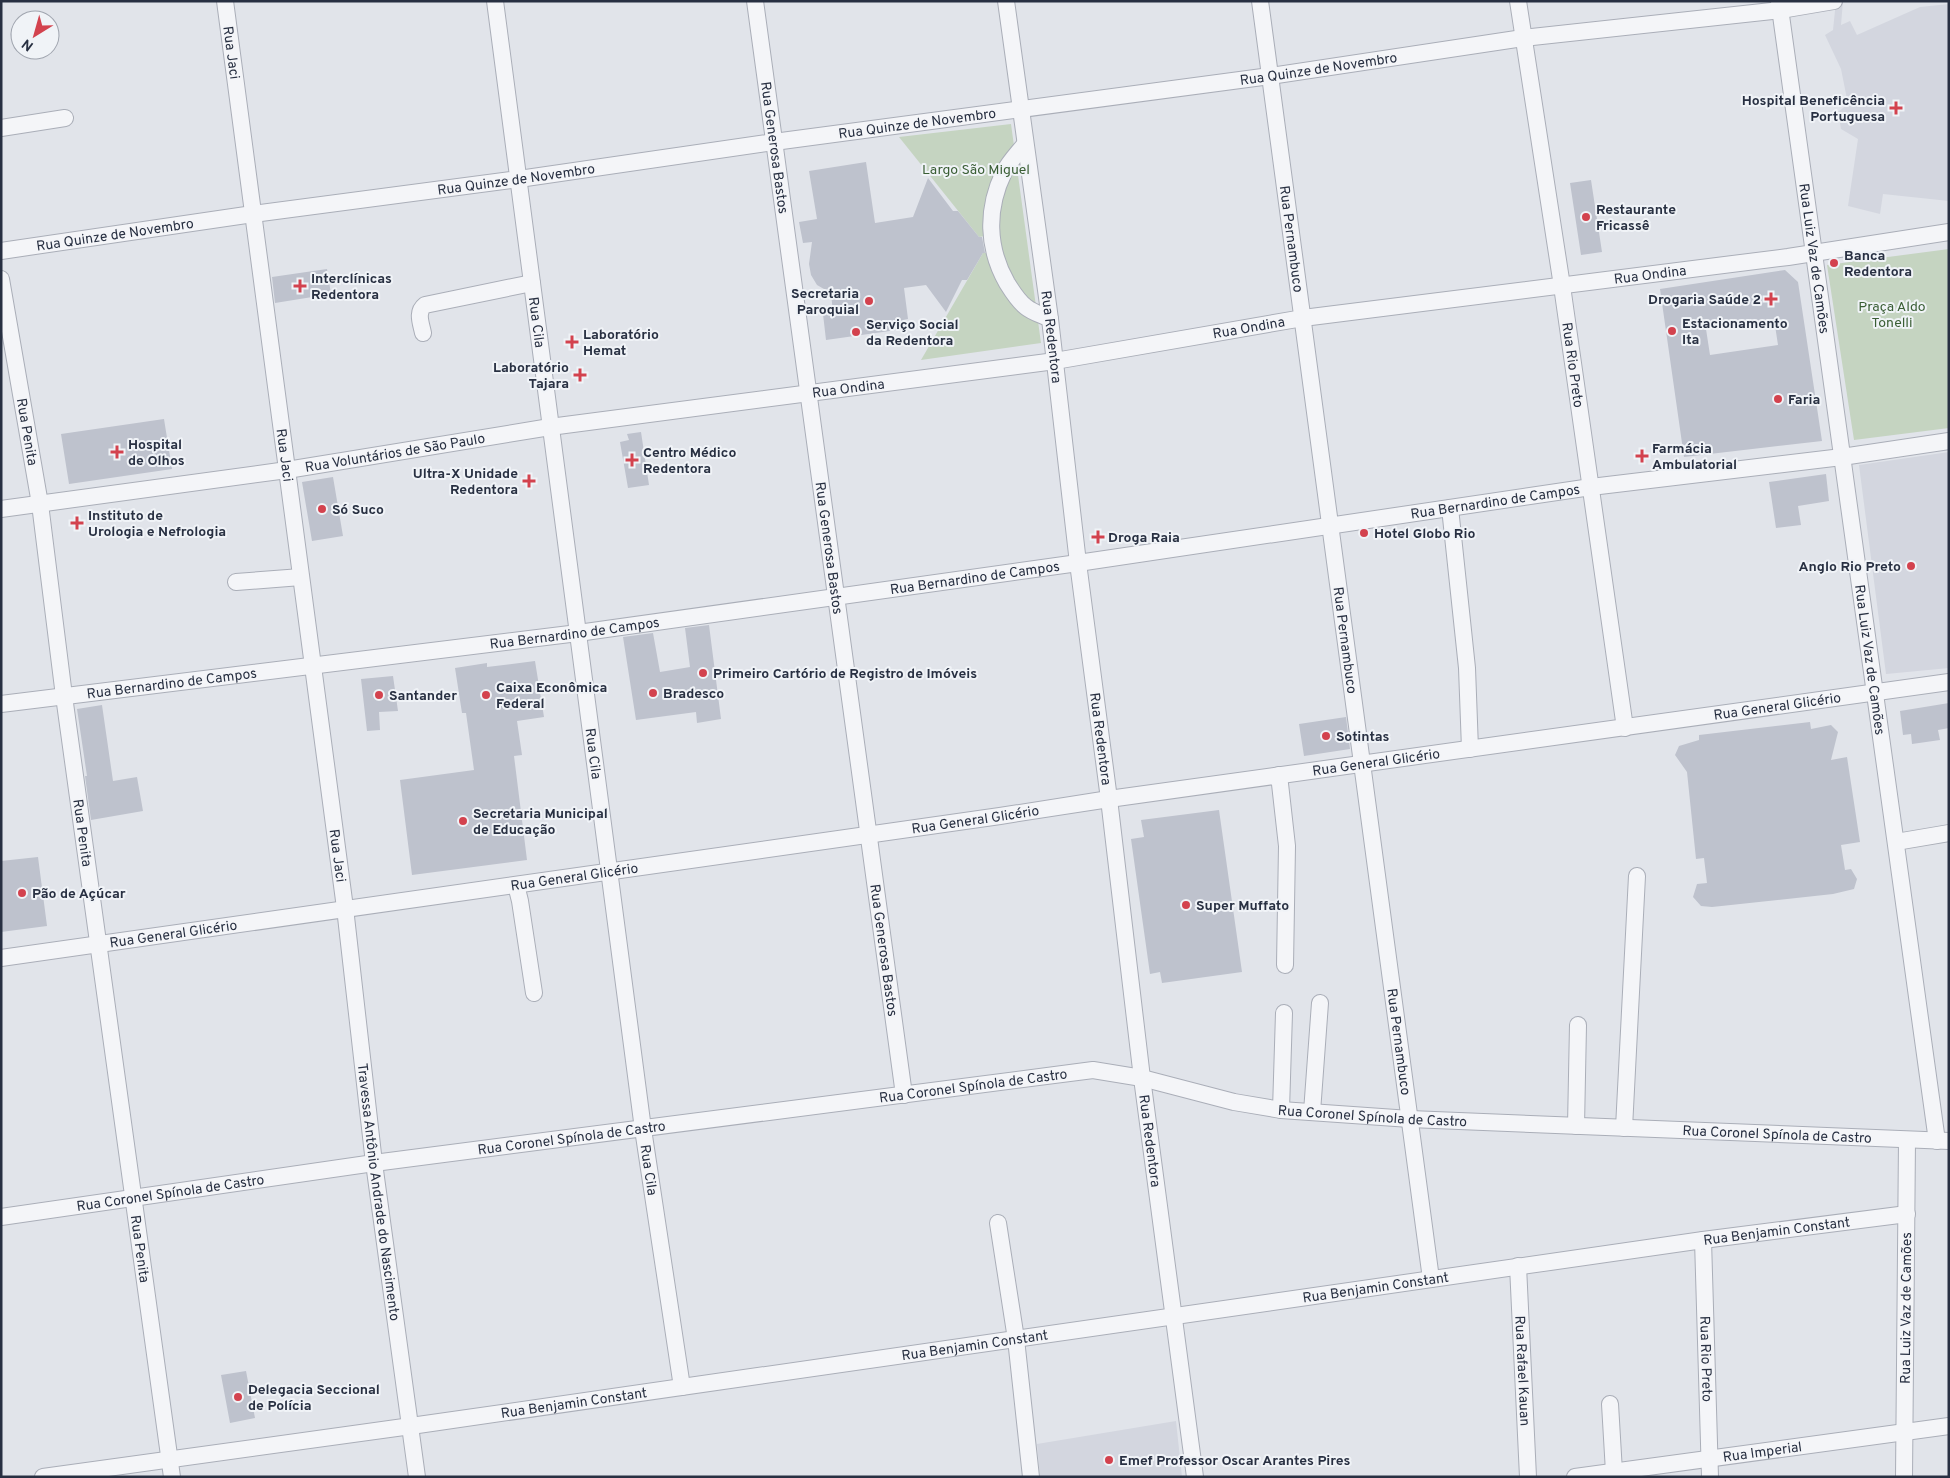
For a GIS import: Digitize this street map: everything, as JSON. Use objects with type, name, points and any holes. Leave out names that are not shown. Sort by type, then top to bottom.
[{"type":"street","name":"Rua Jaci","points":[[225,1],[345,908]]},
{"type":"street","name":"Rua Cila","points":[[495,1],[643,1129],[682,1387]]},
{"type":"street","name":"Rua Generosa Bastos","points":[[754,1],[904,1095]]},
{"type":"street","name":"Rua Redentora","points":[[1006,1],[1050,319],[1078,563],[1109,799],[1142,1078],[1195,1477]]},
{"type":"street","name":"Rua Pernambuco","points":[[1260,1],[1431,1279]]},
{"type":"street","name":"Rua Rio Preto","points":[[1518,1],[1562,286],[1625,728]]},
{"type":"street","name":"Rua Quinze de Novembro","points":[[1,251],[253,214],[519,180],[774,142],[1270,76],[1523,38],[1834,1]]},
{"type":"street","name":"Rua Luiz Vaz de Camões","points":[[1780,6],[1896,842],[1943,1141]]},
{"type":"street","points":[[1,128],[65,118]]},
{"type":"street","points":[[1025,144],[1004,171],[995,200],[991,227],[992,243],[998,267],[1012,291],[1025,307],[1050,319]]},
{"type":"street","name":"Rua Ondina","points":[[550,427],[1055,361],[1303,318],[1814,253],[1949,232]]},
{"type":"street","name":"Rua Penita","points":[[1,279],[40,504],[64,696],[172,1477]]},
{"type":"street","points":[[423,333],[420,313],[421,308],[425,305],[532,283]]},
{"type":"street","name":"Rua Voluntários de São Paulo","points":[[1,509],[287,470],[550,427]]},
{"type":"street","name":"Rua Bernardino de Campos","points":[[1,704],[578,633],[1078,563],[1591,487],[1842,457],[1949,441]]},
{"type":"street","points":[[1450,508],[1467,668],[1470,749]]},
{"type":"street","points":[[236,582],[301,577]]},
{"type":"street","name":"Rua General Glicério","points":[[1,958],[1362,763],[1875,694],[1949,682]]},
{"type":"street","points":[[1280,776],[1287,846],[1284,965]]},
{"type":"street","points":[[1896,842],[1949,833]]},
{"type":"street","points":[[1624,1128],[1637,876]]},
{"type":"street","points":[[516,885],[534,993]]},
{"type":"street","name":"Travessa Antônio Andrade do Nascimento","points":[[345,908],[374,1162],[417,1477]]},
{"type":"street","points":[[1312,1112],[1320,1003]]},
{"type":"street","points":[[1282,1110],[1284,1013]]},
{"type":"street","points":[[1576,1126],[1578,1025]]},
{"type":"street","name":"Rua Coronel Spínola de Castro","points":[[1,1217],[134,1199],[374,1162],[1093,1070],[1142,1078],[1234,1102],[1282,1110],[1410,1119],[1943,1141]]},
{"type":"street","name":"Rua Luiz Vaz de Camões","points":[[1904,1477],[1907,1140]]},
{"type":"street","name":"Rua Benjamin Constant","points":[[42,1477],[411,1426],[1518,1266],[1907,1214]]},
{"type":"street","points":[[998,1223],[1016,1339],[1031,1477]]},
{"type":"street","name":"Rua Rio Preto","points":[[1703,1240],[1710,1477]]},
{"type":"street","name":"Rua Rafael Kauan","points":[[1518,1266],[1528,1477]]},
{"type":"street","points":[[1610,1404],[1614,1472]]},
{"type":"street","name":"Rua Imperial","points":[[1575,1477],[1949,1426]]},
{"type":"shaded area","name":"Hospital Beneficência Portuguesa","points":[[1836,1],[1843,1],[1841,25],[1850,21],[1857,35],[1920,7],[1949,4],[1949,201],[1883,194],[1880,214],[1848,206],[1858,139],[1841,129],[1838,112],[1848,104],[1841,69],[1825,35],[1833,30]]},
{"type":"shaded area","name":"Anglo Rio Preto","points":[[1949,452],[1949,668],[1886,674],[1859,465]]},
{"type":"shaded area","name":"Emef Professor Oscar Arantes Pires","points":[[1176,1421],[1182,1477],[1040,1477],[1037,1444]]},
{"type":"green space","name":"Largo São Miguel","points":[[1011,124],[1041,343],[921,360],[983,253],[987,253],[985,236],[979,237],[899,137]]},
{"type":"green space","name":"Praça Aldo Tonelli","points":[[1949,249],[1949,428],[1854,440],[1827,265]]},
{"type":"building","points":[[866,162],[875,223],[913,217],[928,178],[953,211],[958,211],[979,237],[982,237],[985,253],[983,253],[967,280],[962,280],[946,312],[926,285],[904,288],[908,319],[903,320],[904,329],[826,340],[823,314],[833,313],[831,293],[817,285],[811,275],[809,264],[812,242],[803,243],[799,222],[817,219],[809,171]]},
{"type":"building","name":"Restaurante Fricassê","points":[[1591,180],[1602,252],[1581,255],[1570,183]]},
{"type":"building","name":"Interclínicas Redentora","points":[[327,269],[331,294],[275,303],[272,277]]},
{"type":"building","points":[[1785,270],[1798,282],[1822,441],[1684,457],[1660,289]],"holes":[[[1774,319],[1778,345],[1710,355],[1706,329]]]},
{"type":"building","name":"Hospital de Olhos","points":[[164,419],[172,469],[69,484],[61,434]]},
{"type":"building","name":"Centro Médico Redentora","points":[[641,432],[649,485],[628,488],[620,442],[629,440],[627,434]]},
{"type":"building","points":[[1826,474],[1829,501],[1798,506],[1801,525],[1776,528],[1769,482]]},
{"type":"building","name":"Só Suco","points":[[333,477],[343,536],[312,541],[302,482]]},
{"type":"building","points":[[709,625],[721,719],[697,723],[696,712],[636,720],[623,637],[653,633],[660,672],[690,667],[685,628]]},
{"type":"building","points":[[535,661],[544,717],[517,721],[522,755],[514,756],[527,860],[412,875],[400,780],[474,770],[466,713],[462,713],[455,668],[487,663],[487,667]]},
{"type":"building","name":"Santander","points":[[393,676],[398,711],[379,712],[380,730],[367,731],[361,679]]},
{"type":"building","points":[[1949,703],[1949,728],[1938,730],[1940,740],[1912,744],[1911,734],[1903,735],[1900,711]]},
{"type":"building","points":[[102,705],[113,781],[137,777],[143,811],[91,820],[85,776],[87,776],[77,709]]},
{"type":"building","name":"Sotintas","points":[[1346,717],[1350,749],[1304,756],[1299,724]]},
{"type":"building","points":[[1810,722],[1811,729],[1831,725],[1838,732],[1831,760],[1847,757],[1860,842],[1841,845],[1845,870],[1851,869],[1857,879],[1854,889],[1833,894],[1712,907],[1701,906],[1693,897],[1697,884],[1707,883],[1704,858],[1696,859],[1687,772],[1675,755],[1679,746],[1699,740],[1699,735]]},
{"type":"building","name":"Super Muffato","points":[[1219,810],[1242,972],[1162,983],[1160,972],[1150,974],[1131,839],[1144,837],[1141,820]]},
{"type":"building","name":"Pão de Açúcar","points":[[38,857],[47,926],[1,932],[1,861]]},
{"type":"building","name":"Delegacia Seccional de Polícia","points":[[246,1371],[255,1418],[230,1423],[221,1375]]},
{"type":"place","name":"Hospital Beneficência Portuguesa","points":[[1896,108]]},
{"type":"place","name":"Restaurante Fricassê","points":[[1586,217]]},
{"type":"place","name":"Banca Redentora","points":[[1834,263]]},
{"type":"place","name":"Interclínicas Redentora","points":[[300,286]]},
{"type":"place","name":"Drogaria Saúde 2","points":[[1771,299]]},
{"type":"place","name":"Secretaria Paroquial","points":[[869,301]]},
{"type":"place","name":"Estacionamento Ita","points":[[1672,331]]},
{"type":"place","name":"Serviço Social da Redentora","points":[[856,332]]},
{"type":"place","name":"Laboratório Hemat","points":[[572,342]]},
{"type":"place","name":"Laboratório Tajara","points":[[580,375]]},
{"type":"place","name":"Faria","points":[[1778,399]]},
{"type":"place","name":"Hospital de Olhos","points":[[117,452]]},
{"type":"place","name":"Farmácia Ambulatorial","points":[[1642,456]]},
{"type":"place","name":"Centro Médico Redentora","points":[[632,460]]},
{"type":"place","name":"Ultra-X Unidade Redentora","points":[[529,481]]},
{"type":"place","name":"Só Suco","points":[[322,509]]},
{"type":"place","name":"Instituto de Urologia e Nefrologia","points":[[77,523]]},
{"type":"place","name":"Hotel Globo Rio","points":[[1364,533]]},
{"type":"place","name":"Droga Raia","points":[[1098,537]]},
{"type":"place","name":"Anglo Rio Preto","points":[[1911,566]]},
{"type":"place","name":"Primeiro Cartório de Registro de Imóveis","points":[[703,673]]},
{"type":"place","name":"Bradesco","points":[[653,693]]},
{"type":"place","name":"Santander","points":[[379,695]]},
{"type":"place","name":"Caixa Econômica Federal","points":[[486,695]]},
{"type":"place","name":"Sotintas","points":[[1326,736]]},
{"type":"place","name":"Secretaria Municipal de Educação","points":[[463,821]]},
{"type":"place","name":"Pão de Açúcar","points":[[22,893]]},
{"type":"place","name":"Super Muffato","points":[[1186,905]]},
{"type":"place","name":"Delegacia Seccional de Polícia","points":[[238,1397]]},
{"type":"place","name":"Emef Professor Oscar Arantes Pires","points":[[1109,1460]]}]
